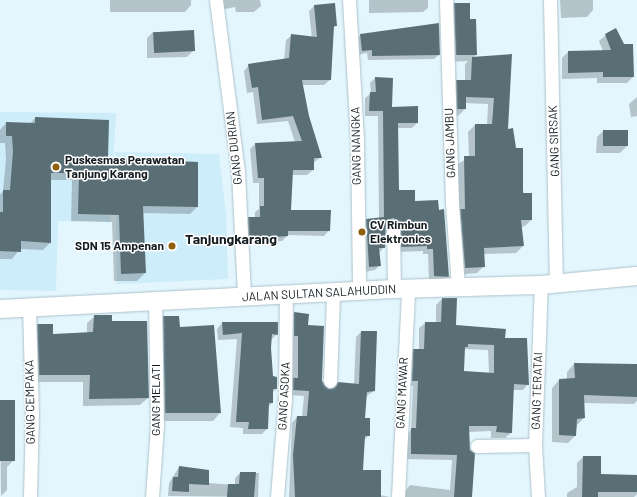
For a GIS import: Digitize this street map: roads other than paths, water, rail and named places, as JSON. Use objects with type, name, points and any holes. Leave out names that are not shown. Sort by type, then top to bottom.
[{"type":"main road","name":"JALAN SULTAN SALAHUDDIN","points":[[0,309],[29,306],[155,302],[244,296],[549,283],[637,276]]},
{"type":"street","name":"GANG DURIAN","points":[[216,0],[238,172],[244,296]]},
{"type":"street","name":"GANG NANGKA","points":[[349,0],[357,140],[359,292]]},
{"type":"street","name":"GANG JAMBU","points":[[446,0],[452,203],[458,287]]},
{"type":"street","name":"GANG SIRSAK","points":[[549,283],[550,0]]},
{"type":"street","name":"GANG MAWAR","points":[[393,226],[401,289],[398,497]]},
{"type":"street","name":"GANG TERATAI","points":[[538,497],[535,445],[549,283]]},
{"type":"street","points":[[330,381],[333,293]]},
{"type":"street","name":"GANG ASOKA","points":[[277,497],[285,400],[286,295]]},
{"type":"street","name":"GANG MELATI","points":[[152,497],[157,426],[155,302]]},
{"type":"street","name":"GANG CEMPAKA","points":[[29,306],[32,414],[30,497]]},
{"type":"street","points":[[477,446],[535,445]]},
{"type":"place","name":"Puskesmas Perawatan Tanjung Karang","points":[[56,167]]},
{"type":"place","name":"CV Rimbun Elektronics","points":[[362,232]]},
{"type":"place","name":"SDN 15 Ampenan","points":[[172,246]]},
{"type":"district","name":"Tanjungkarang","points":[[231,239]]}]
